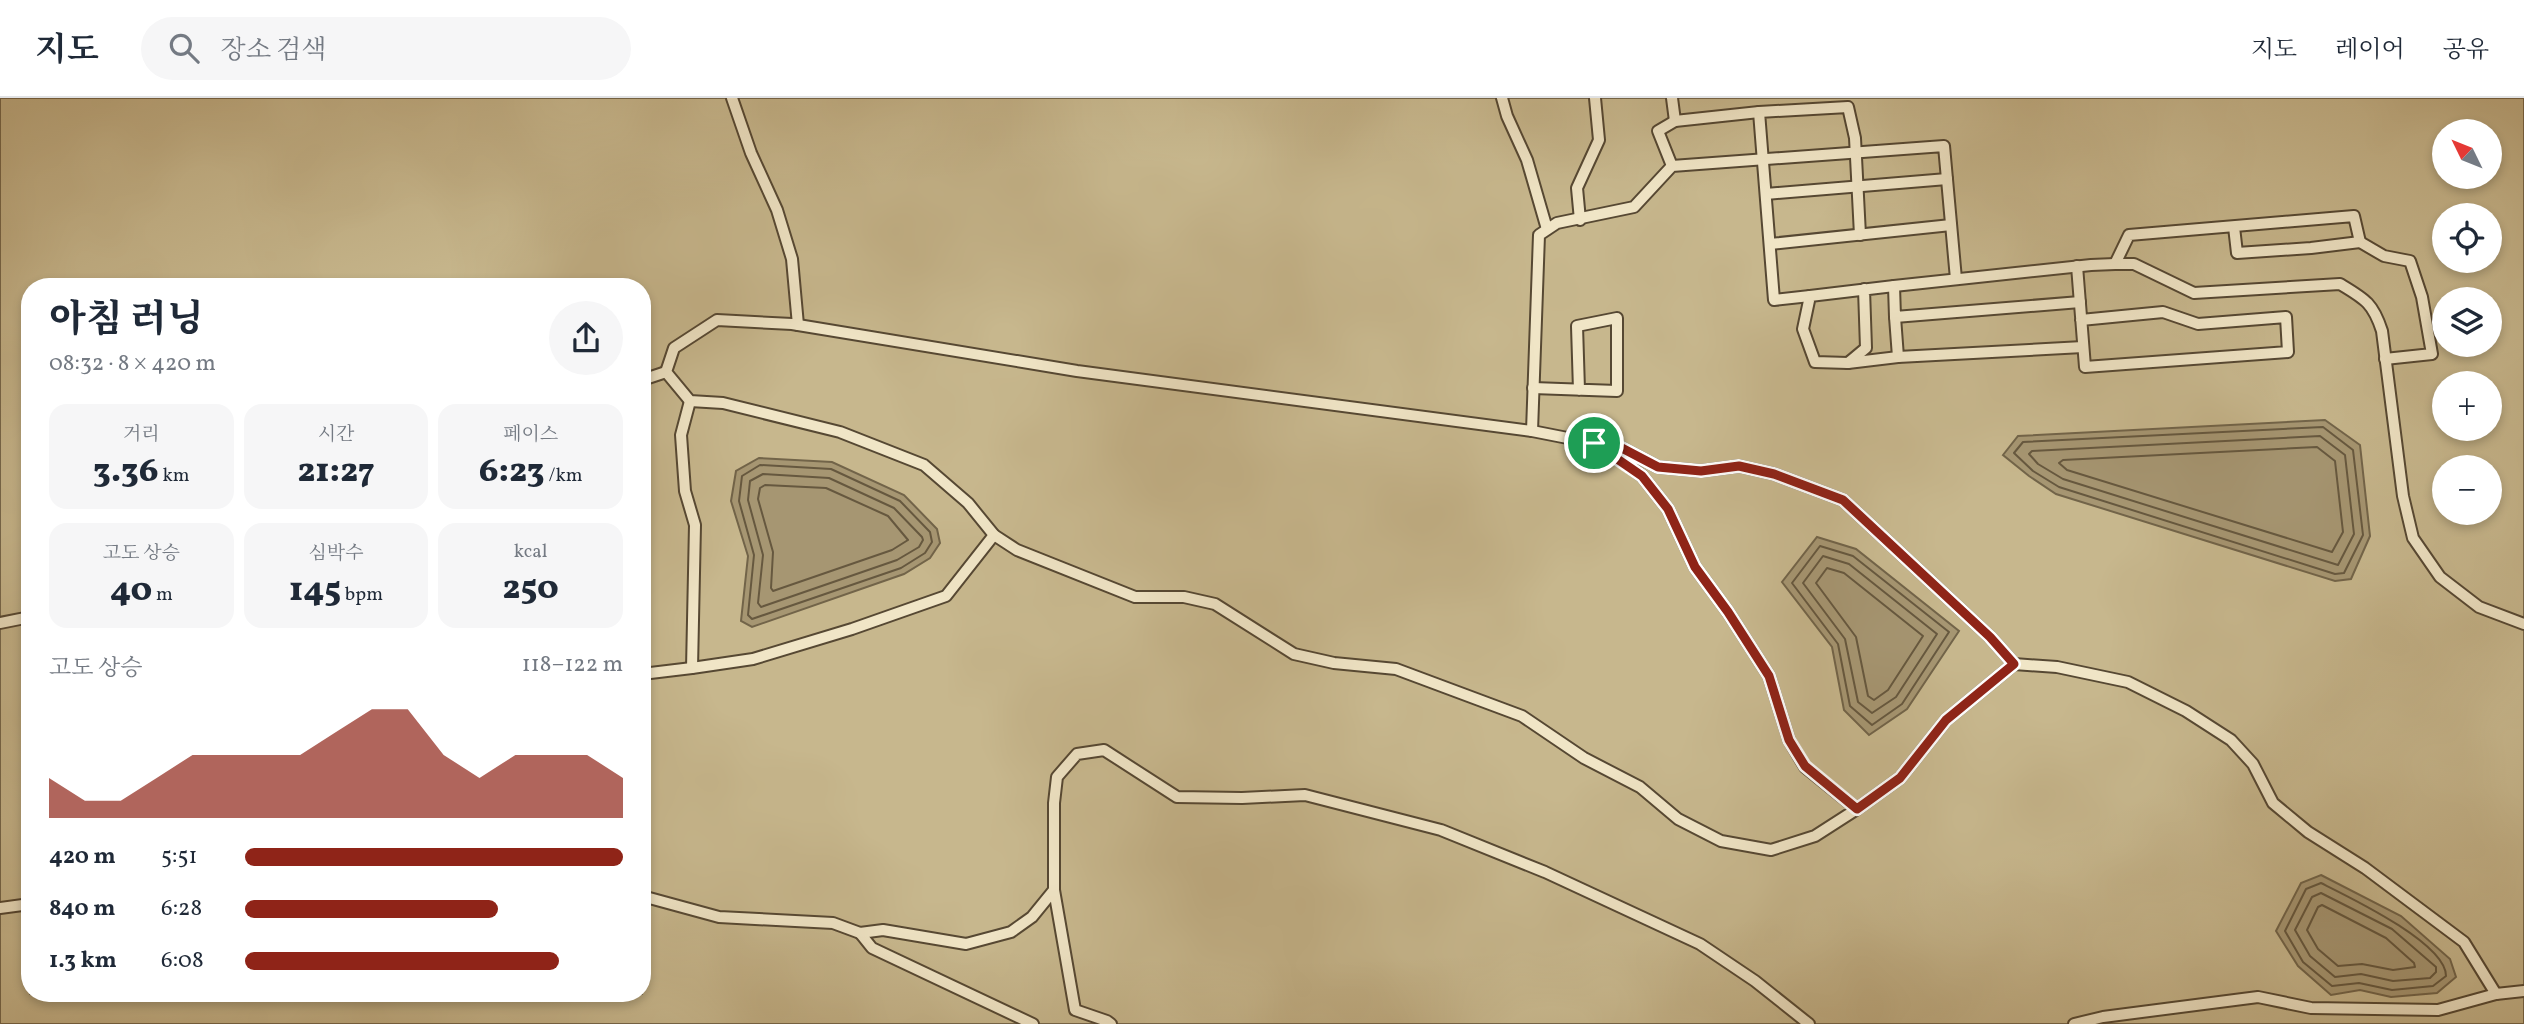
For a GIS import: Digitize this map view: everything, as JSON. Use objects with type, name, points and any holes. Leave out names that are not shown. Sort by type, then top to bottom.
[{"type":"lane","points":[[732,98],[751,153],[777,210],[792,259],[798,325]]},
{"type":"lane","points":[[1502,98],[1527,160],[1547,229]]},
{"type":"lane","points":[[1580,220],[1577,188],[1599,140],[1595,98]]},
{"type":"lane","points":[[1672,98],[1675,121]]},
{"type":"lane","points":[[1672,166],[1658,131],[1675,121],[1848,107],[1856,153],[1860,235]]},
{"type":"lane","points":[[1759,113],[1774,300],[2115,264],[2134,264],[2194,293],[2340,284],[2361,296],[2375,310],[2382,331],[2403,496],[2413,538],[2440,577],[2479,607],[2524,624]]},
{"type":"lane","points":[[1532,431],[1539,235],[1557,223],[1634,207],[1672,166],[1944,146],[1955,279]]},
{"type":"lane","points":[[1766,194],[1947,179]]},
{"type":"lane","points":[[2115,264],[2129,235],[2234,228],[2354,215],[2360,242]]},
{"type":"lane","points":[[1770,244],[1951,225]]},
{"type":"lane","points":[[2234,228],[2237,253],[2360,242],[2384,256],[2410,261],[2422,296],[2432,354],[2385,359]]},
{"type":"lane","points":[[2077,266],[2080,302],[2081,320],[2083,347],[2085,367],[2288,352],[2286,317],[2198,324],[2163,312],[2081,320]]},
{"type":"lane","points":[[1894,286],[1898,357]]},
{"type":"lane","points":[[1848,363],[1866,348],[1864,289]]},
{"type":"lane","points":[[1810,296],[1802,329],[1815,362],[1848,363],[1898,357],[2083,347]]},
{"type":"lane","points":[[1895,317],[2080,302]]},
{"type":"lane","points":[[1534,388],[1579,390],[1617,391],[1617,318],[1577,326],[1579,390]]},
{"type":"lane","points":[[666,372],[674,348],[717,320],[798,325],[1077,371],[1532,431],[1618,446],[1658,467],[1701,471],[1739,466],[1774,474],[1843,500],[1990,637],[2014,664]]},
{"type":"lane","points":[[651,377],[666,372]]},
{"type":"lane","points":[[666,372],[690,401],[723,402],[840,432],[924,465],[968,503],[994,535],[1017,550],[1135,597],[1184,597],[1214,604],[1294,654],[1334,663],[1396,669],[1522,716],[1584,758],[1640,787],[1678,819],[1721,841],[1771,850],[1815,836],[1900,778],[1946,720],[2014,664],[2057,667],[2128,682],[2186,711],[2231,740],[2253,764],[2273,803],[2308,832],[2365,868],[2464,942],[2496,994]]},
{"type":"lane","points":[[690,401],[681,435],[685,491],[695,525],[692,668]]},
{"type":"lane","points":[[1594,443],[1642,476],[1668,509],[1695,567],[1769,676],[1789,740],[1805,766],[1857,809]]},
{"type":"lane","points":[[651,673],[753,659],[852,629],[946,596],[994,535]]},
{"type":"lane","points":[[0,623],[21,619]]},
{"type":"lane","points":[[1111,1024],[1075,1010],[1054,890],[1054,803],[1057,777],[1077,754],[1104,750],[1178,797],[1305,795],[1441,830],[1545,872],[1700,944],[1755,981],[1809,1024]]},
{"type":"lane","points":[[651,899],[719,917],[832,923],[860,933],[883,930],[966,944],[1011,932],[1032,917],[1054,890]]},
{"type":"lane","points":[[0,908],[21,905]]},
{"type":"lane","points":[[860,933],[873,948],[1033,1024]]},
{"type":"lane","points":[[2074,1024],[2103,1017],[2258,997],[2311,1008],[2438,1010],[2496,994],[2524,991]]},
{"type":"shaded area","points":[[0,98],[2524,98],[2524,1024],[0,1024]]},
{"type":"water","points":[[2325,420],[2360,445],[2370,536],[2351,579],[2335,581],[2056,494],[2003,455],[2018,436]]},
{"type":"water","points":[[759,458],[832,462],[904,495],[937,529],[940,543],[930,558],[904,574],[752,627],[741,621],[748,556],[731,501],[736,471]]},
{"type":"water","points":[[1817,537],[1856,549],[1959,631],[1907,709],[1869,735],[1844,710],[1832,647],[1782,582]]},
{"type":"water","points":[[2321,875],[2401,916],[2450,959],[2456,977],[2437,993],[2391,997],[2360,990],[2331,995],[2298,966],[2276,931],[2301,883]]},
{"type":"route","points":[[1594,443],[1618,446],[1658,467],[1701,471],[1739,466],[1774,474],[1843,500],[1990,637],[2014,664],[1946,720],[1900,778],[1857,809],[1805,766],[1789,740],[1769,676],[1695,567],[1668,509],[1642,476],[1594,443]]}]
